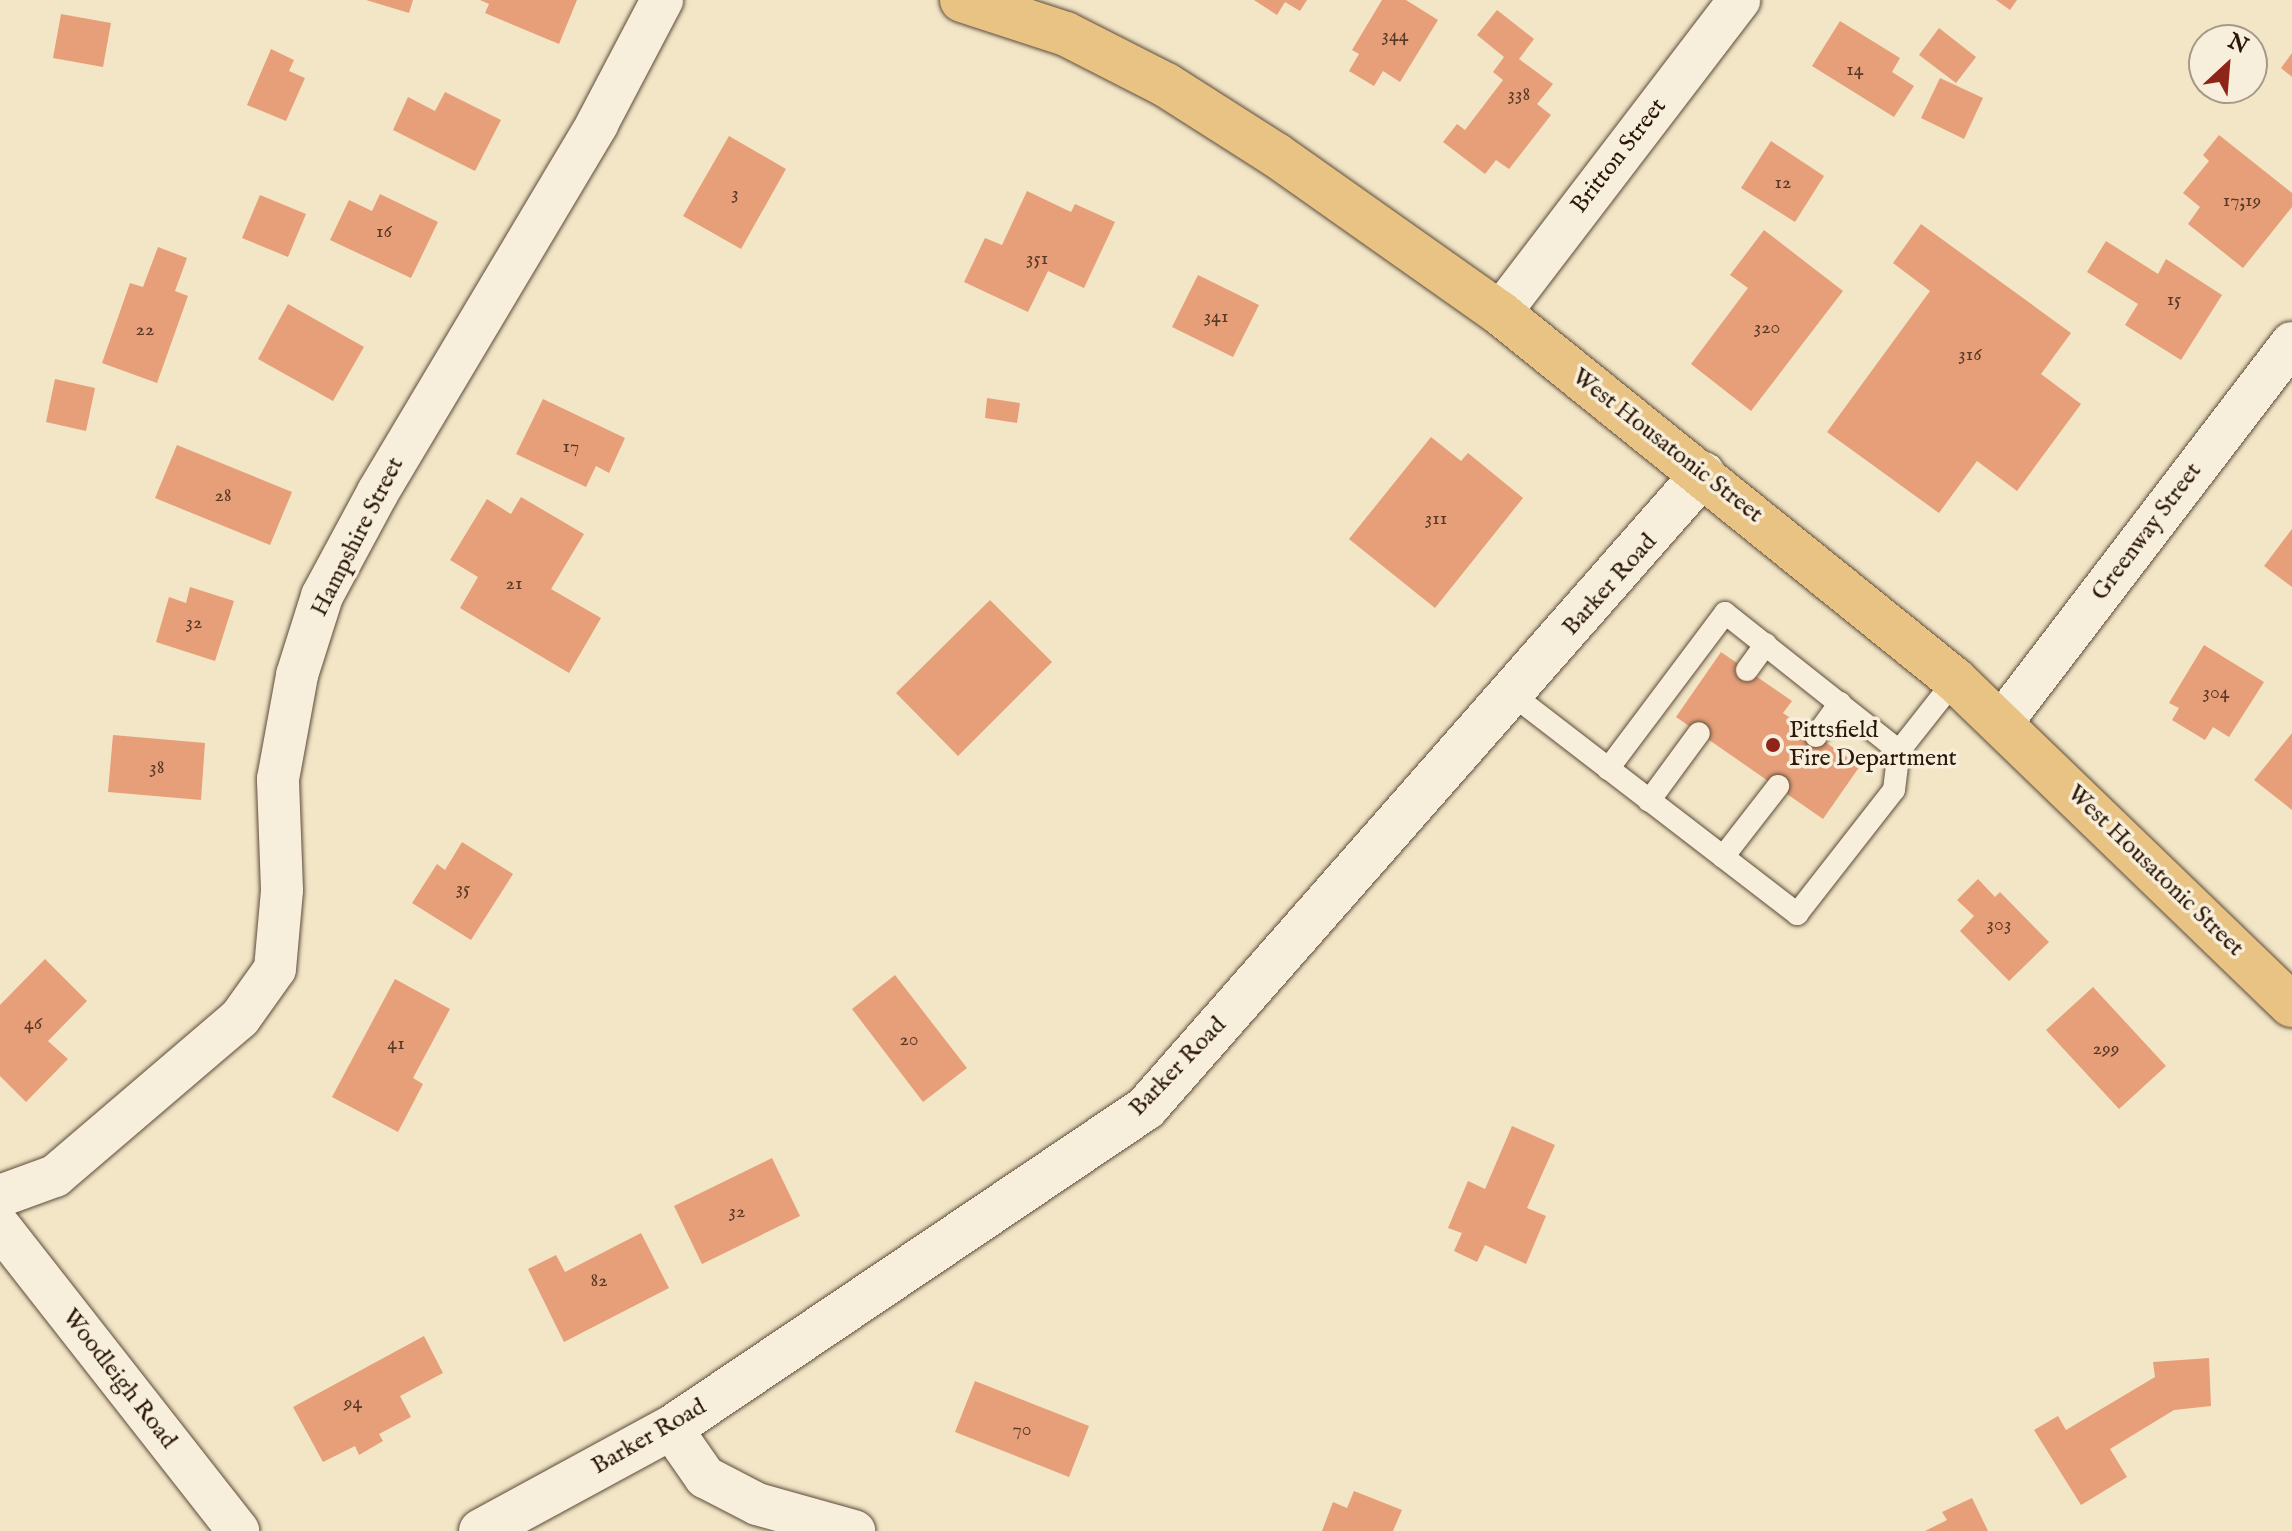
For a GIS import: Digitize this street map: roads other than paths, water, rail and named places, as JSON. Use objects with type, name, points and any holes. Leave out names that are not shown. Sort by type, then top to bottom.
[{"type":"highway","name":"West Housatonic Street","points":[[962,0],[1066,34],[1166,85],[1276,155],[1500,313],[1955,680],[2292,1005]]},
{"type":"street","name":"Hampshire Street","points":[[0,1196],[55,1176],[240,1018],[275,969],[282,890],[278,779],[297,675],[322,596],[378,492],[597,124],[662,0]]},
{"type":"street","name":"Britton Street","points":[[1500,313],[1739,0]]},
{"type":"street","name":"Greenway Street","points":[[2002,722],[2292,343]]},
{"type":"street","name":"Barker Road","points":[[481,1531],[671,1428],[1146,1108],[1513,695],[1703,474]]},
{"type":"street","name":"Woodleigh Road","points":[[0,1227],[238,1531]]},
{"type":"street","points":[[671,1428],[705,1477],[757,1504],[854,1531]]},
{"type":"lane","points":[[1608,769],[1725,613],[1899,751]]},
{"type":"lane","points":[[1747,670],[1766,644]]},
{"type":"lane","points":[[1513,695],[1797,914],[1894,790],[1899,751],[1955,680]]},
{"type":"lane","points":[[1816,736],[1840,703]]},
{"type":"lane","points":[[1649,801],[1699,733]]},
{"type":"lane","points":[[1723,857],[1778,786]]},
{"type":"place","name":"Pittsfield Fire Department","points":[[1773,745]]}]
